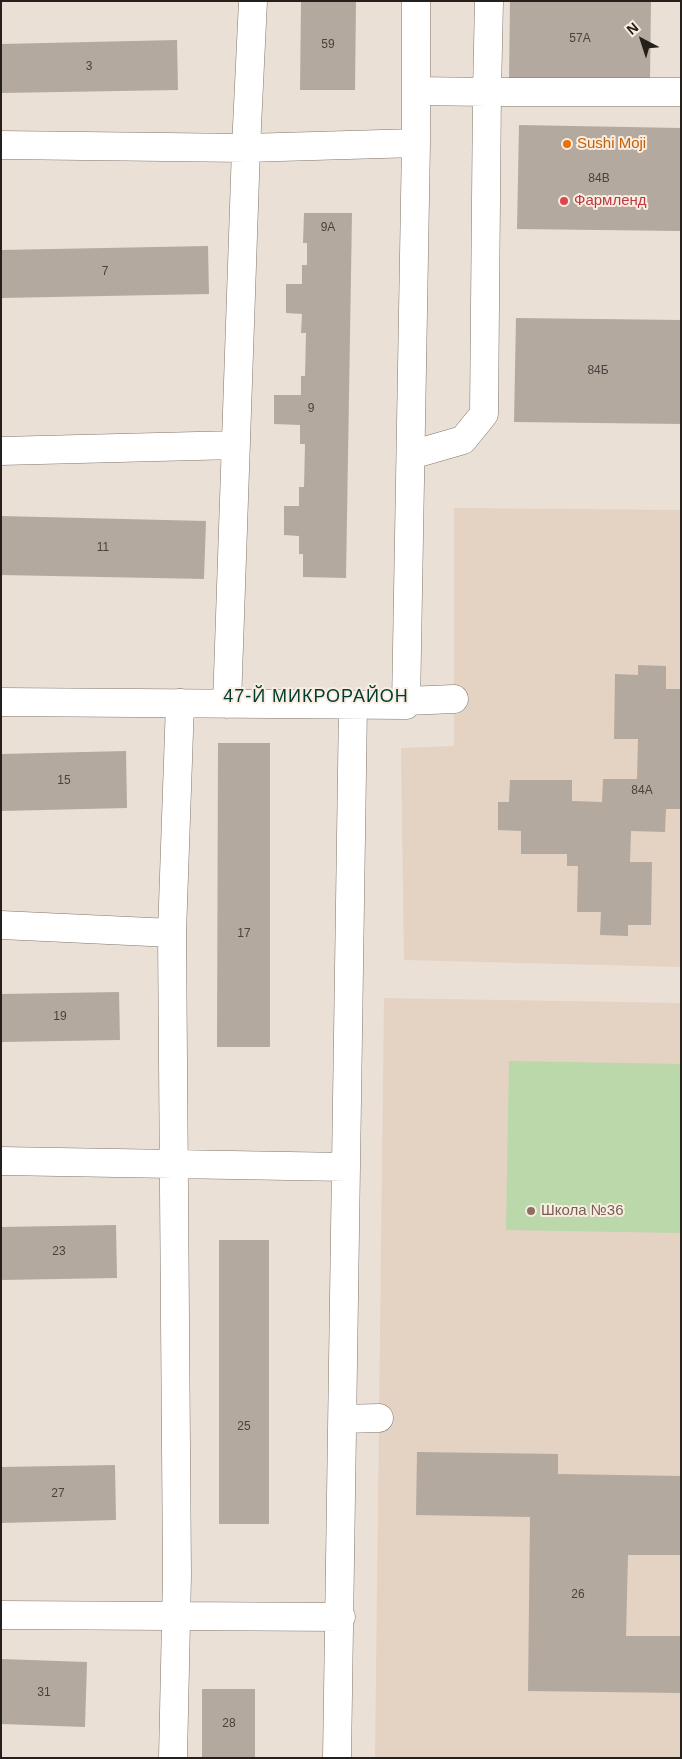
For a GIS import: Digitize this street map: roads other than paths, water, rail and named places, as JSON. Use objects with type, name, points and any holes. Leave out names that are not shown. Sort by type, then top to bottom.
[{"type":"lane","points":[[227,704],[246,148],[253,1]]},
{"type":"lane","points":[[1,702],[406,705],[416,143],[416,1]]},
{"type":"lane","points":[[411,455],[463,440],[484,414],[489,1]]},
{"type":"lane","points":[[416,90],[681,92]]},
{"type":"lane","points":[[1,144],[246,148],[416,143]]},
{"type":"lane","points":[[1,451],[236,445]]},
{"type":"lane","points":[[406,701],[454,699]]},
{"type":"lane","points":[[173,1758],[177,1617],[172,933],[180,703]]},
{"type":"lane","points":[[337,1758],[352,705]]},
{"type":"lane","points":[[1,925],[172,933]]},
{"type":"lane","points":[[1,1161],[346,1167]]},
{"type":"lane","points":[[343,1419],[379,1418]]},
{"type":"lane","points":[[1,1615],[340,1617]]},
{"type":"place","name":"Sushi Moji","points":[[567,144]]},
{"type":"place","name":"Фармленд","points":[[564,201]]},
{"type":"place","name":"Школа №36","points":[[531,1211]]},
{"type":"district","name":"47-Й МИКРОРАЙОН","points":[[316,697]]}]
